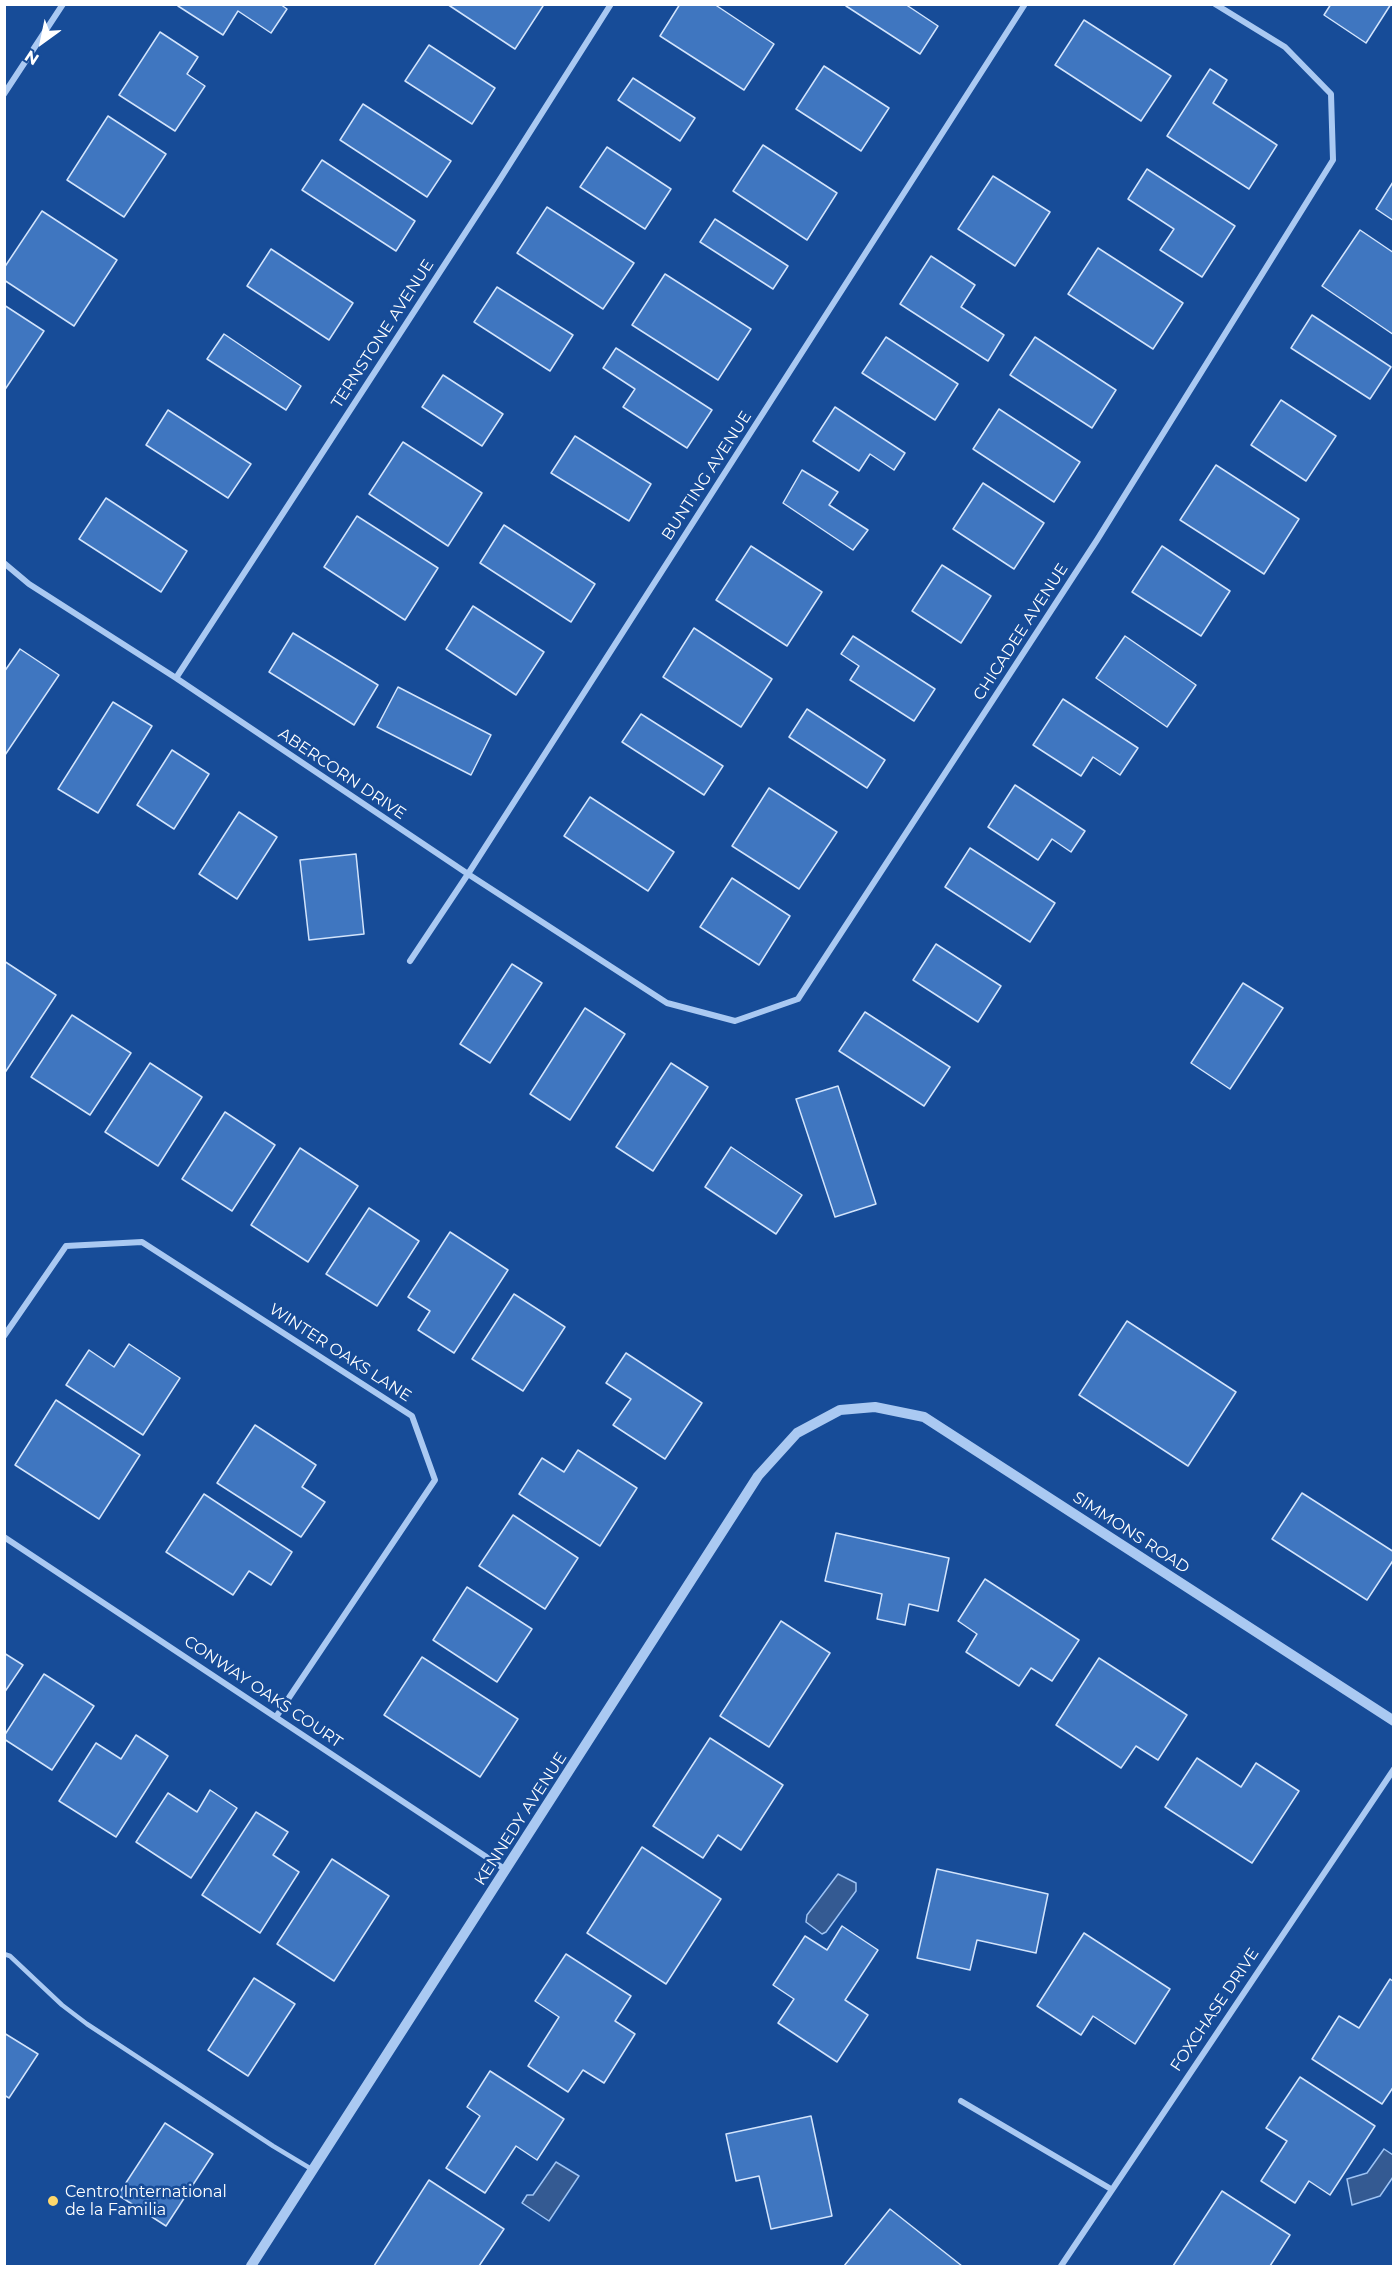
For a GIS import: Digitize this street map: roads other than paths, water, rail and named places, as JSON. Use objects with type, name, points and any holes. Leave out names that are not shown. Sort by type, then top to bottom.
[{"type":"street","points":[[4,94],[63,4]]},
{"type":"street","name":"TERNSTONE AVENUE","points":[[176,678],[610,4]]},
{"type":"street","name":"BUNTING AVENUE","points":[[410,961],[1025,4]]},
{"type":"street","name":"CHICADEE AVENUE","points":[[667,1003],[735,1021],[798,999],[1097,540],[1333,160],[1331,94],[1285,47],[1215,4]]},
{"type":"street","name":"ABERCORN DRIVE","points":[[4,563],[29,584],[176,678],[468,874],[667,1003]]},
{"type":"street","name":"WINTER OAKS LANE","points":[[4,1336],[66,1246],[142,1242],[412,1416],[435,1480],[276,1717]]},
{"type":"street","name":"SIMMONS ROAD","points":[[840,1410],[875,1407],[924,1418],[1394,1721]]},
{"type":"street","name":"KENNEDY AVENUE","points":[[251,2266],[758,1476],[797,1433],[840,1410]]},
{"type":"street","name":"CONWAY OAKS COURT","points":[[4,1537],[507,1870]]},
{"type":"street","name":"FOXCHASE DRIVE","points":[[1061,2266],[1111,2188],[1394,1769]]},
{"type":"street","points":[[961,2101],[1111,2188]]},
{"type":"lane","points":[[4,1954],[10,1956],[62,2005],[87,2024],[313,2170]]},
{"type":"water","points":[[838,1874],[856,1883],[856,1891],[826,1932],[822,1934],[806,1922],[807,1915]]},
{"type":"water","points":[[1384,2149],[1393,2155],[1393,2177],[1380,2196],[1352,2205],[1347,2179],[1367,2173]]},
{"type":"water","points":[[556,2162],[579,2176],[549,2221],[522,2203],[527,2195],[533,2195]]},
{"type":"place","name":"Centro International de la Familia","points":[[53,2201]]}]
